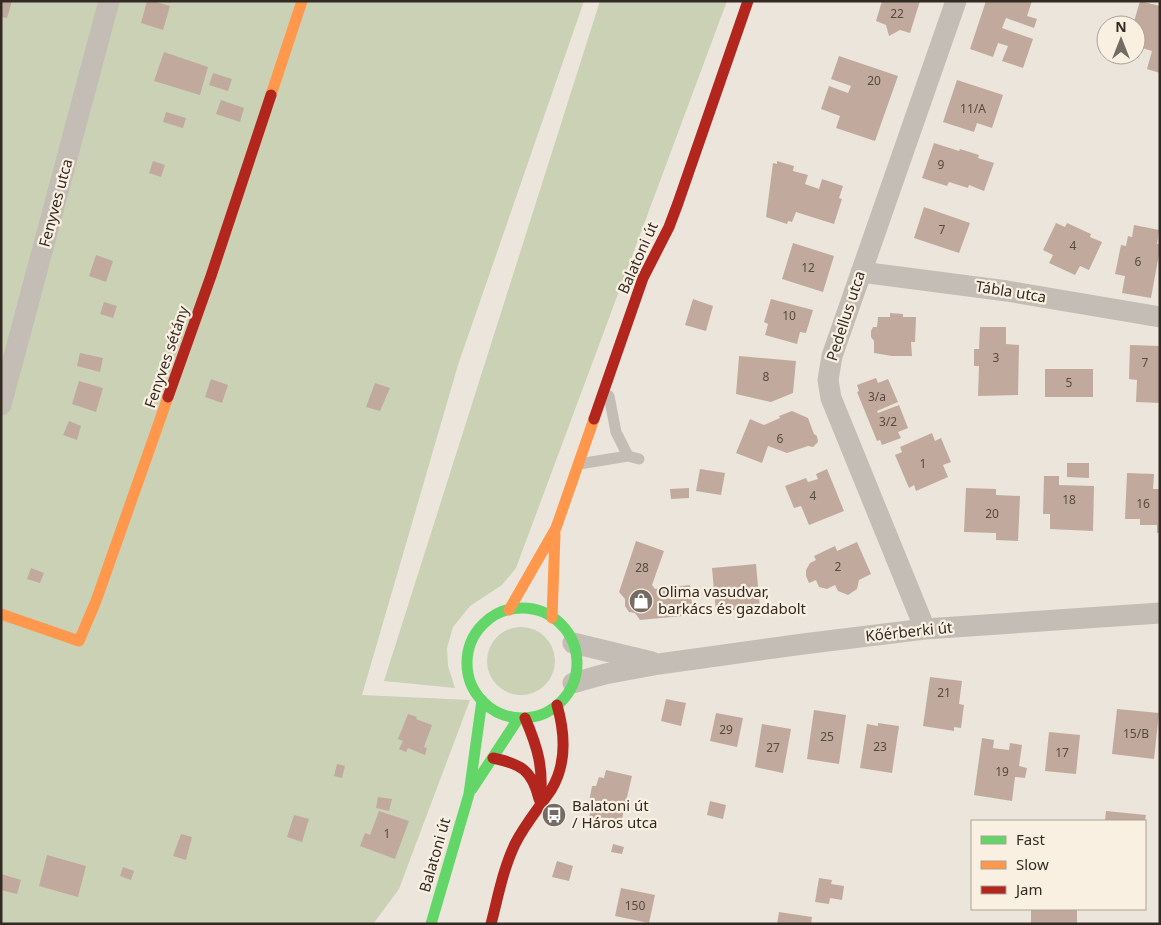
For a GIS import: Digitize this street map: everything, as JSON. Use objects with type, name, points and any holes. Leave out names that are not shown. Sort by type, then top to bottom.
[{"type":"main road","name":"Fenyves sétány","points":[[1,614],[79,641],[100,592],[211,276],[302,1]]},
{"type":"main road","name":"Balatoni út","points":[[509,610],[556,528],[643,278],[669,227],[678,204],[748,1]]},
{"type":"main road","name":"Balatoni út","points":[[552,618],[556,528]]},
{"type":"main road","points":[[531,609],[552,618],[560,624],[573,643],[576,656],[576,670],[573,683],[557,705],[545,713],[522,719],[500,713],[482,700],[475,691],[469,676],[467,659],[474,637],[480,628],[498,614],[509,610],[531,609]]},
{"type":"main road","name":"Balatoni út","points":[[431,924],[468,794],[482,700]]},
{"type":"main road","points":[[491,924],[508,863],[516,842],[539,803],[552,787],[560,768],[564,745],[562,720],[557,705]]},
{"type":"main road","name":"Balatoni út","points":[[468,794],[522,719]]},
{"type":"main road","points":[[522,719],[539,751],[543,786],[539,803]]},
{"type":"main road","points":[[493,758],[523,766],[531,774],[536,785],[539,803]]},
{"type":"street","name":"Fenyves utca","points":[[1,405],[109,1]]},
{"type":"street","name":"Pedellus utca","points":[[925,629],[831,398],[828,380],[832,356],[956,1]]},
{"type":"street","name":"Tábla utca","points":[[861,272],[1007,290],[1160,317]]},
{"type":"street","name":"Kőérberki út","points":[[573,683],[605,674],[659,664],[925,629],[1160,613]]},
{"type":"street","name":"Kőérberki út","points":[[573,643],[659,664]]},
{"type":"lane","points":[[579,464],[634,458],[616,432],[606,384]]},
{"type":"green space","points":[[1,1],[584,1],[458,365],[362,695],[470,700],[399,889],[373,924],[1,924]]},
{"type":"green space","points":[[600,1],[727,1],[516,568],[502,585],[470,606],[453,627],[447,648],[448,666],[455,688],[384,681]]},
{"type":"green space","points":[[521,627],[534,630],[545,637],[552,648],[555,661],[552,674],[545,685],[534,692],[521,695],[508,692],[497,685],[490,674],[487,661],[490,648],[497,637],[508,630]]},
{"type":"building","points":[[1,1],[12,1],[7,18],[1,17]]},
{"type":"building","points":[[147,1],[170,6],[163,30],[141,23]]},
{"type":"building","points":[[882,1],[920,1],[910,33],[900,30],[889,36],[886,25],[876,21]]},
{"type":"building","points":[[986,1],[1032,1],[1027,16],[1037,19],[1034,28],[1006,18],[1002,28],[1033,39],[1023,68],[1002,61],[1008,46],[998,43],[993,57],[970,49]]},
{"type":"building","points":[[1140,1],[1160,6],[1160,73],[1147,69],[1152,51],[1146,49],[1146,15],[1136,15]]},
{"type":"building","points":[[164,52],[208,67],[200,95],[154,81]]},
{"type":"building","points":[[839,56],[898,76],[875,141],[836,128],[840,116],[821,109],[829,86],[848,93],[851,86],[831,79]]},
{"type":"building","points":[[213,73],[232,79],[228,91],[209,85]]},
{"type":"building","points":[[957,80],[1003,95],[992,128],[977,123],[974,132],[943,122]]},
{"type":"building","points":[[221,100],[244,108],[240,122],[216,114]]},
{"type":"building","points":[[166,112],[186,118],[183,128],[163,122]]},
{"type":"building","points":[[934,143],[979,155],[978,158],[994,163],[984,191],[969,185],[968,188],[949,182],[947,186],[922,178]]},
{"type":"building","points":[[153,161],[165,165],[161,177],[149,173]]},
{"type":"building","points":[[777,161],[794,166],[793,171],[808,175],[805,184],[819,189],[822,179],[843,186],[839,198],[842,199],[834,224],[796,212],[792,222],[788,221],[787,224],[766,217],[773,163],[777,164]]},
{"type":"building","points":[[924,207],[970,223],[959,253],[914,238]]},
{"type":"building","points":[[1056,223],[1065,227],[1067,223],[1091,234],[1090,237],[1102,242],[1089,270],[1080,266],[1075,275],[1049,263],[1053,255],[1043,250]]},
{"type":"building","points":[[1134,225],[1159,230],[1157,244],[1160,244],[1160,249],[1151,298],[1122,293],[1125,276],[1115,274],[1121,245],[1126,246],[1128,236],[1132,237]]},
{"type":"building","points":[[793,243],[834,256],[823,292],[782,279]]},
{"type":"building","points":[[96,255],[113,261],[106,282],[89,276]]},
{"type":"building","points":[[693,299],[713,306],[706,331],[685,325]]},
{"type":"building","points":[[771,299],[813,310],[806,333],[800,332],[797,344],[765,335],[768,324],[764,322]]},
{"type":"building","points":[[104,302],[117,306],[113,318],[100,314]]},
{"type":"building","points":[[890,313],[903,314],[903,317],[916,317],[915,342],[911,342],[912,356],[892,356],[874,353],[874,341],[871,337],[871,331],[873,327],[877,327],[878,317],[890,317]]},
{"type":"building","points":[[980,327],[1006,327],[1006,344],[1019,345],[1018,395],[978,396],[979,366],[974,366],[974,349],[979,349]]},
{"type":"building","points":[[1130,345],[1160,346],[1160,403],[1136,402],[1137,380],[1129,379]]},
{"type":"building","points":[[80,353],[103,358],[100,372],[77,366]]},
{"type":"building","points":[[739,356],[796,361],[793,393],[771,402],[736,394]]},
{"type":"building","points":[[1045,369],[1093,369],[1093,397],[1045,397]]},
{"type":"building","points":[[876,378],[878,383],[888,379],[898,402],[877,411],[878,413],[899,405],[908,428],[898,432],[901,438],[882,445],[880,440],[877,441],[857,392],[859,391],[857,385]]},
{"type":"building","points":[[211,379],[228,385],[222,403],[205,397]]},
{"type":"building","points":[[79,381],[103,388],[96,412],[72,404]]},
{"type":"building","points":[[375,383],[390,388],[380,411],[366,407]]},
{"type":"building","points":[[792,411],[808,418],[814,434],[817,436],[818,442],[813,447],[808,446],[787,453],[768,446],[762,463],[736,453],[750,419],[764,425]]},
{"type":"building","points":[[69,421],[81,426],[77,440],[63,435]]},
{"type":"building","points":[[932,433],[935,441],[941,438],[951,462],[943,465],[948,477],[916,491],[914,485],[909,488],[895,455],[902,452],[900,447]]},
{"type":"building","points":[[1067,463],[1089,463],[1089,478],[1067,477]]},
{"type":"building","points":[[700,469],[725,473],[721,495],[696,491]]},
{"type":"building","points":[[827,469],[844,511],[809,525],[801,506],[794,508],[785,486],[806,478],[808,482],[818,479],[816,474]]},
{"type":"building","points":[[1127,473],[1154,474],[1153,489],[1160,489],[1160,533],[1157,533],[1157,525],[1140,525],[1140,519],[1125,519]]},
{"type":"building","points":[[1044,476],[1059,476],[1059,485],[1094,486],[1093,531],[1050,529],[1050,514],[1043,514]]},
{"type":"building","points":[[689,488],[689,498],[671,499],[670,489]]},
{"type":"building","points":[[966,488],[996,489],[996,495],[1020,496],[1018,541],[996,540],[996,533],[964,532]]},
{"type":"building","points":[[636,541],[664,551],[652,585],[655,589],[690,585],[693,615],[640,620],[635,613],[629,612],[625,606],[625,599],[619,592]]},
{"type":"building","points":[[857,542],[871,574],[859,580],[857,589],[848,595],[838,591],[835,585],[827,589],[819,587],[816,580],[809,583],[806,570],[810,563],[816,560],[814,556],[835,546],[837,551]]},
{"type":"building","points":[[756,564],[760,608],[716,612],[712,568]]},
{"type":"building","points":[[31,568],[44,573],[40,583],[27,579]]},
{"type":"building","points":[[930,677],[962,681],[959,704],[964,705],[961,728],[954,727],[954,731],[923,726]]},
{"type":"building","points":[[666,699],[686,703],[681,726],[661,721]]},
{"type":"building","points":[[1117,709],[1159,713],[1154,759],[1112,754]]},
{"type":"building","points":[[814,710],[846,715],[839,764],[807,759]]},
{"type":"building","points":[[716,713],[743,718],[737,747],[710,741]]},
{"type":"building","points":[[408,714],[432,725],[424,747],[427,748],[425,755],[408,748],[406,752],[399,749],[403,741],[398,739]]},
{"type":"building","points":[[878,723],[899,726],[892,773],[860,768],[867,724],[878,726]]},
{"type":"building","points":[[762,724],[791,729],[783,773],[755,767]]},
{"type":"building","points":[[1049,732],[1080,735],[1076,774],[1045,771]]},
{"type":"building","points":[[982,738],[994,740],[993,748],[1009,750],[1010,743],[1022,745],[1019,766],[1027,768],[1025,778],[1015,777],[1012,801],[974,795]]},
{"type":"building","points":[[337,764],[345,766],[342,778],[334,776]]},
{"type":"building","points":[[606,770],[632,776],[620,827],[588,820],[593,803],[589,802],[592,786],[596,786],[599,777],[604,778]]},
{"type":"building","points":[[378,797],[392,799],[389,811],[376,808]]},
{"type":"building","points":[[710,801],[726,805],[723,819],[707,815]]},
{"type":"building","points":[[379,811],[409,821],[395,859],[360,846],[365,833],[370,835]]},
{"type":"building","points":[[1106,811],[1146,815],[1145,820],[1105,820]]},
{"type":"building","points":[[294,815],[309,819],[302,842],[287,837]]},
{"type":"building","points":[[181,834],[192,837],[186,860],[173,856]]},
{"type":"building","points":[[613,844],[624,847],[622,854],[611,852]]},
{"type":"building","points":[[47,855],[86,866],[78,897],[39,886]]},
{"type":"building","points":[[557,861],[573,866],[569,881],[552,877]]},
{"type":"building","points":[[123,867],[134,871],[131,880],[120,876]]},
{"type":"building","points":[[1,874],[21,880],[17,894],[1,890]]},
{"type":"building","points":[[819,878],[832,880],[831,884],[844,886],[842,900],[830,898],[829,904],[815,902]]},
{"type":"building","points":[[621,888],[655,895],[649,923],[615,916]]},
{"type":"building","points":[[1031,910],[1077,910],[1077,924],[1031,924]]},
{"type":"building","points":[[779,912],[812,917],[811,924],[777,924]]},
{"type":"traffic: fast","points":[[522,608],[543,613],[561,624],[572,642],[577,663],[572,684],[561,702],[543,713],[522,718],[501,713],[483,702],[472,684],[467,663],[472,642],[483,624],[501,613],[522,608]]},
{"type":"traffic: fast","points":[[431,924],[469,794],[482,700]]},
{"type":"traffic: fast","points":[[472,789],[518,719]]},
{"type":"traffic: slow","points":[[271,95],[302,1]]},
{"type":"traffic: slow","points":[[1,614],[79,641],[96,601],[168,397]]},
{"type":"traffic: slow","points":[[509,610],[556,528],[594,419]]},
{"type":"traffic: slow","points":[[552,618],[555,534]]},
{"type":"traffic: jam","points":[[594,419],[643,278],[669,227],[678,203],[748,1]]},
{"type":"traffic: jam","points":[[168,397],[211,276],[271,95]]},
{"type":"traffic: jam","points":[[491,924],[504,873],[515,844],[551,790],[560,770],[563,737],[557,705]]},
{"type":"traffic: jam","points":[[525,718],[539,759],[541,779],[540,802]]},
{"type":"traffic: jam","points":[[493,758],[511,763],[524,770],[533,781],[539,799]]},
{"type":"place","name":"Olima vasudvar, barkács és gazdabolt","points":[[641,601]]},
{"type":"place","name":"Balatoni út / Háros utca","points":[[554,815]]}]
